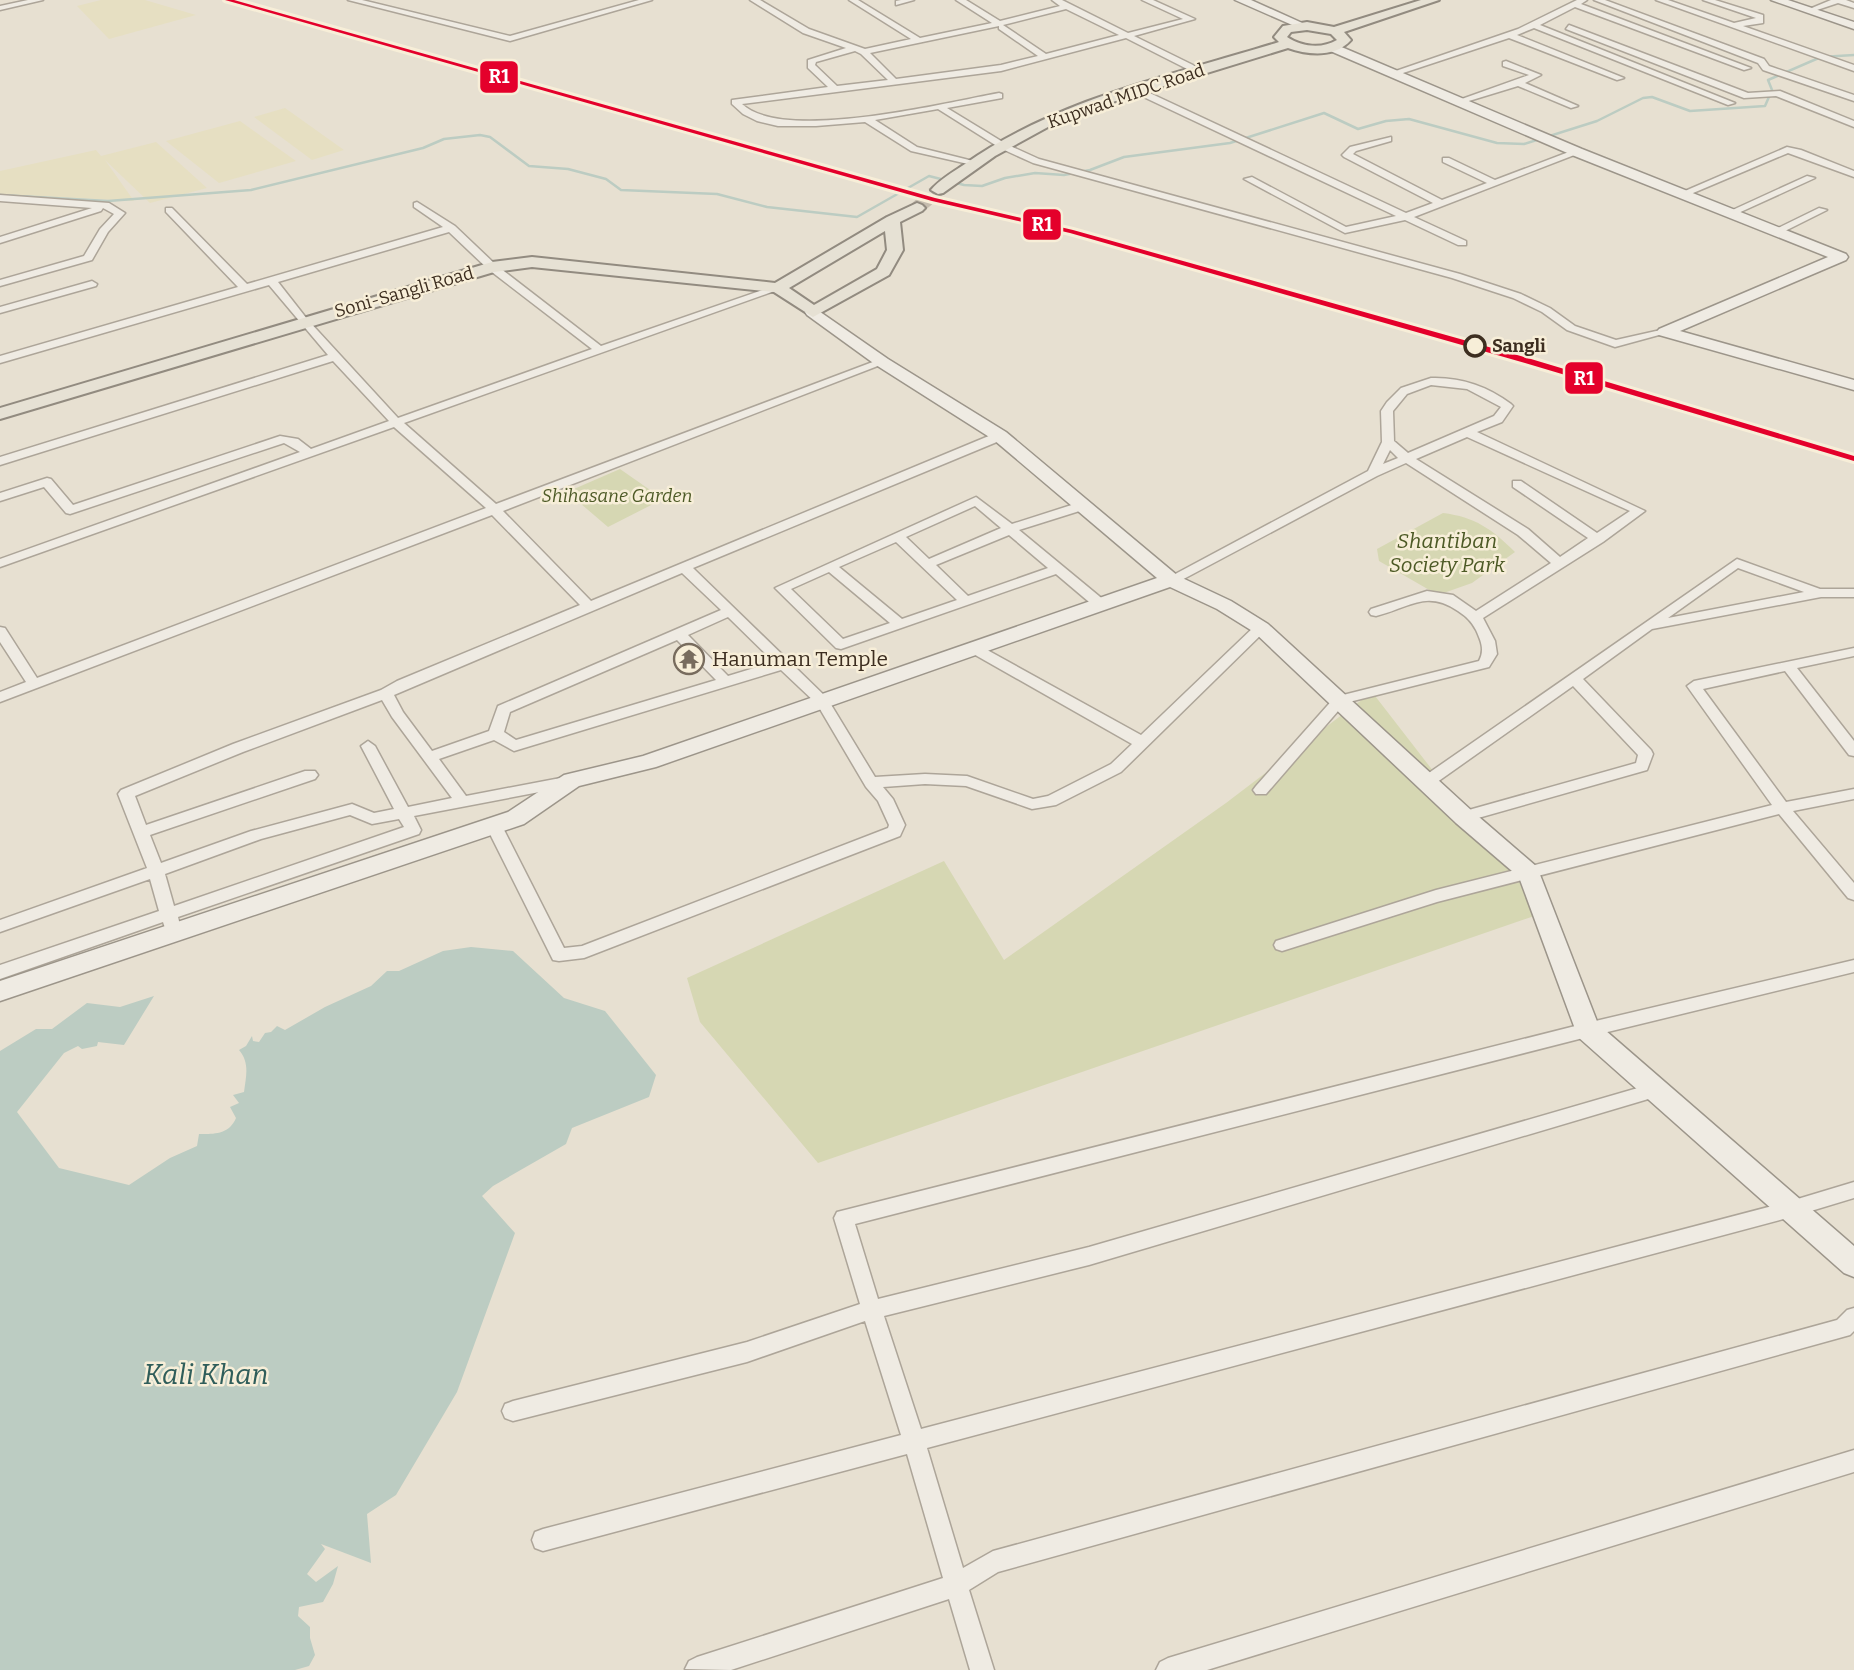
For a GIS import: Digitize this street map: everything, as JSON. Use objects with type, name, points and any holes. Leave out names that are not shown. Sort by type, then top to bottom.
[{"type":"main road","points":[[1227,0],[1313,49],[1332,47],[1345,40],[1335,31]]},
{"type":"main road","points":[[1241,0],[1303,26]]},
{"type":"main road","points":[[1335,31],[1433,0]]},
{"type":"main road","points":[[1784,1],[1854,26]]},
{"type":"main road","name":"Kupwad MIDC Road","points":[[938,191],[974,164],[1052,119],[1198,71],[1287,36],[1303,26],[1335,31]]},
{"type":"main road","points":[[1332,47],[1577,152],[1777,231],[1847,254]]},
{"type":"main road","points":[[778,288],[917,208]]},
{"type":"main road","points":[[892,220],[895,250],[883,272],[813,312],[881,362],[1000,436],[1171,580],[1224,605],[1261,628],[1340,700],[1464,817],[1529,873],[1587,1030],[1854,1264]]},
{"type":"main road","points":[[1665,332],[1847,254]]},
{"type":"main road","name":"Soni-Sangli Road","points":[[0,414],[303,321],[492,267],[532,262],[778,288],[813,312]]},
{"type":"main road","points":[[1665,332],[1854,385]]},
{"type":"main road","points":[[0,992],[172,923],[419,840],[494,826],[516,818],[572,780],[648,762],[1171,580]]},
{"type":"street","points":[[0,8],[39,0]]},
{"type":"street","points":[[352,0],[510,39],[648,0]]},
{"type":"street","points":[[754,0],[806,31],[864,52],[893,80]]},
{"type":"street","points":[[853,0],[918,40]]},
{"type":"street","points":[[899,3],[911,0]]},
{"type":"street","points":[[960,0],[1047,58]]},
{"type":"street","points":[[1056,0],[1198,71]]},
{"type":"street","points":[[999,96],[867,119],[782,125],[752,116],[735,102],[1002,68],[1130,37],[1191,19],[1146,0]]},
{"type":"street","points":[[1598,0],[1700,36],[1761,61],[1766,68],[1854,98]]},
{"type":"street","points":[[1660,0],[1854,68]]},
{"type":"street","points":[[1707,0],[1760,17],[1760,21],[1733,26]]},
{"type":"street","points":[[1811,10],[1838,0],[1854,6]]},
{"type":"street","points":[[1394,73],[1509,35],[1578,2],[1747,68]]},
{"type":"street","points":[[864,52],[1000,25],[1067,6]]},
{"type":"street","points":[[1534,25],[1731,103]]},
{"type":"street","points":[[1569,27],[1746,96],[1777,93],[1854,124]]},
{"type":"street","points":[[1671,48],[1715,32]]},
{"type":"street","points":[[1509,35],[1620,78]]},
{"type":"street","points":[[834,88],[811,66],[812,60],[854,49]]},
{"type":"street","points":[[1650,59],[1661,54]]},
{"type":"street","points":[[1462,102],[1537,75],[1507,64]]},
{"type":"street","points":[[1518,83],[1574,106]]},
{"type":"street","points":[[1136,90],[1462,243]]},
{"type":"street","points":[[940,107],[1003,146],[1036,161],[1115,185],[1456,276],[1517,296],[1596,339],[1615,344],[1665,332]]},
{"type":"street","points":[[867,119],[914,149],[974,164]]},
{"type":"street","points":[[1388,139],[1353,149],[1347,155],[1441,203]]},
{"type":"street","points":[[1683,194],[1787,150],[1854,174]]},
{"type":"street","points":[[1248,179],[1345,230],[1405,217],[1577,152]]},
{"type":"street","points":[[1446,160],[1494,183]]},
{"type":"street","points":[[1731,213],[1810,178]]},
{"type":"street","points":[[0,198],[109,206],[120,213],[104,230],[88,258],[0,283]]},
{"type":"street","points":[[417,205],[451,229],[492,267],[600,350]]},
{"type":"street","points":[[0,240],[109,206]]},
{"type":"street","points":[[169,210],[244,287]]},
{"type":"street","points":[[1777,231],[1822,210]]},
{"type":"street","points":[[0,360],[271,279],[451,229]]},
{"type":"street","points":[[271,279],[303,321],[397,423],[493,508],[588,605]]},
{"type":"street","points":[[0,310],[92,284]]},
{"type":"street","points":[[0,563],[778,288]]},
{"type":"street","points":[[0,461],[337,356]]},
{"type":"street","points":[[0,697],[881,362]]},
{"type":"street","points":[[1171,580],[1373,473],[1498,419],[1507,406],[1488,391],[1441,379],[1403,390],[1387,411],[1388,442],[1373,473]]},
{"type":"street","points":[[1469,433],[1639,511],[1476,617]]},
{"type":"street","points":[[0,972],[172,923],[156,870],[126,794],[386,693],[588,605],[1000,436]]},
{"type":"street","points":[[0,497],[47,482],[70,510],[284,439],[294,442],[309,453]]},
{"type":"street","points":[[1388,442],[1407,459],[1523,532],[1560,564]]},
{"type":"street","points":[[1517,484],[1598,539]]},
{"type":"street","points":[[1058,569],[841,645],[782,589],[976,501],[1011,529],[1100,604]]},
{"type":"street","points":[[928,564],[1011,529],[1085,505]]},
{"type":"street","points":[[898,536],[967,601]]},
{"type":"street","points":[[1428,781],[1737,563],[1819,593]]},
{"type":"street","points":[[494,826],[559,955],[584,952],[894,832],[897,825],[885,799],[871,783],[822,701],[683,566]]},
{"type":"street","points":[[831,566],[900,624]]},
{"type":"street","points":[[1646,626],[1819,593],[1854,593]]},
{"type":"street","points":[[1261,790],[1340,700],[1484,664],[1490,653],[1488,641],[1476,617],[1448,598],[1427,595],[1376,612]]},
{"type":"street","points":[[496,734],[503,709],[731,611]]},
{"type":"street","points":[[871,783],[925,779],[968,781],[1032,804],[1051,801],[1116,768],[1261,628]]},
{"type":"street","points":[[0,631],[34,684]]},
{"type":"street","points":[[679,634],[724,681]]},
{"type":"street","points":[[975,649],[1143,743]]},
{"type":"street","points":[[1854,652],[1694,686],[1782,808],[1854,894]]},
{"type":"street","points":[[496,734],[514,746],[784,664]]},
{"type":"street","points":[[1788,666],[1854,751]]},
{"type":"street","points":[[1464,817],[1642,766],[1646,754],[1574,677]]},
{"type":"street","points":[[386,693],[397,714],[462,801]]},
{"type":"street","points":[[429,757],[496,734]]},
{"type":"street","points":[[368,746],[419,840]]},
{"type":"street","points":[[142,832],[310,775]]},
{"type":"street","points":[[0,926],[257,835],[352,809],[372,819],[572,780]]},
{"type":"street","points":[[1282,945],[1436,896],[1782,808],[1854,794]]},
{"type":"street","points":[[982,1670],[955,1586],[915,1442],[870,1310],[844,1218],[1587,1030],[1854,966]]},
{"type":"street","points":[[513,1411],[747,1352],[870,1310],[1089,1256],[1655,1090]]},
{"type":"street","points":[[543,1541],[1854,1190]]},
{"type":"street","points":[[697,1669],[955,1586],[993,1562],[1843,1328],[1854,1317]]},
{"type":"street","points":[[1168,1670],[1854,1461]]},
{"type":"shaded area","points":[[101,0],[145,0],[196,15],[109,39],[77,6]]},
{"type":"shaded area","points":[[285,108],[344,150],[312,160],[254,117]]},
{"type":"shaded area","points":[[240,121],[296,161],[219,183],[166,141]]},
{"type":"shaded area","points":[[156,142],[207,188],[150,203],[105,160],[134,201],[0,194],[0,171],[96,150],[101,156]]},
{"type":"green space","name":"Shihasane Garden","points":[[620,469],[663,499],[608,527],[567,492]]},
{"type":"green space","name":"Shantiban Society Park","points":[[1443,513],[1482,525],[1515,552],[1472,583],[1438,595],[1379,561],[1377,549]]},
{"type":"green space","points":[[1372,692],[1543,913],[818,1163],[700,1022],[687,978],[944,861],[1004,960],[1226,803]]},
{"type":"water","name":"Kali Khan","points":[[471,947],[513,951],[564,998],[605,1011],[656,1075],[649,1097],[572,1128],[566,1144],[493,1186],[482,1196],[515,1233],[457,1392],[396,1495],[367,1514],[371,1563],[321,1544],[325,1549],[307,1574],[316,1582],[338,1566],[333,1584],[323,1602],[299,1607],[298,1616],[310,1627],[315,1655],[309,1666],[295,1670],[0,1670],[0,1051],[36,1029],[52,1029],[87,1003],[120,1007],[154,996],[124,1045],[98,1042],[97,1046],[82,1049],[78,1046],[64,1053],[17,1112],[59,1168],[129,1185],[170,1158],[197,1146],[199,1134],[225,1131],[233,1124],[236,1118],[230,1107],[239,1103],[233,1095],[244,1092],[246,1075],[245,1060],[239,1050],[246,1046],[252,1036],[253,1041],[259,1042],[265,1033],[271,1032],[277,1026],[285,1030],[325,1007],[371,986],[387,971],[399,971],[443,951]]},
{"type":"waterway","points":[[0,195],[108,201],[251,190],[423,148],[444,139],[480,135],[490,137],[529,166],[568,169],[606,179],[621,190],[717,194],[767,207],[857,217],[929,176],[964,185],[982,186],[1005,178],[1035,173],[1064,175],[1090,170],[1124,157],[1230,143],[1324,113],[1358,129],[1386,121],[1409,119],[1497,143],[1524,144],[1597,121],[1643,98],[1652,97],[1690,111],[1765,106],[1772,90],[1768,80],[1821,57],[1854,55]]},
{"type":"tunnel","points":[[917,208],[938,190]]},
{"type":"transit line","name":"R1","points":[[228,0],[934,200],[1071,231],[1528,361],[1854,459]]},
{"type":"place","name":"Sangli","points":[[1475,346]]},
{"type":"place","name":"Hanuman Temple","points":[[689,659]]}]
